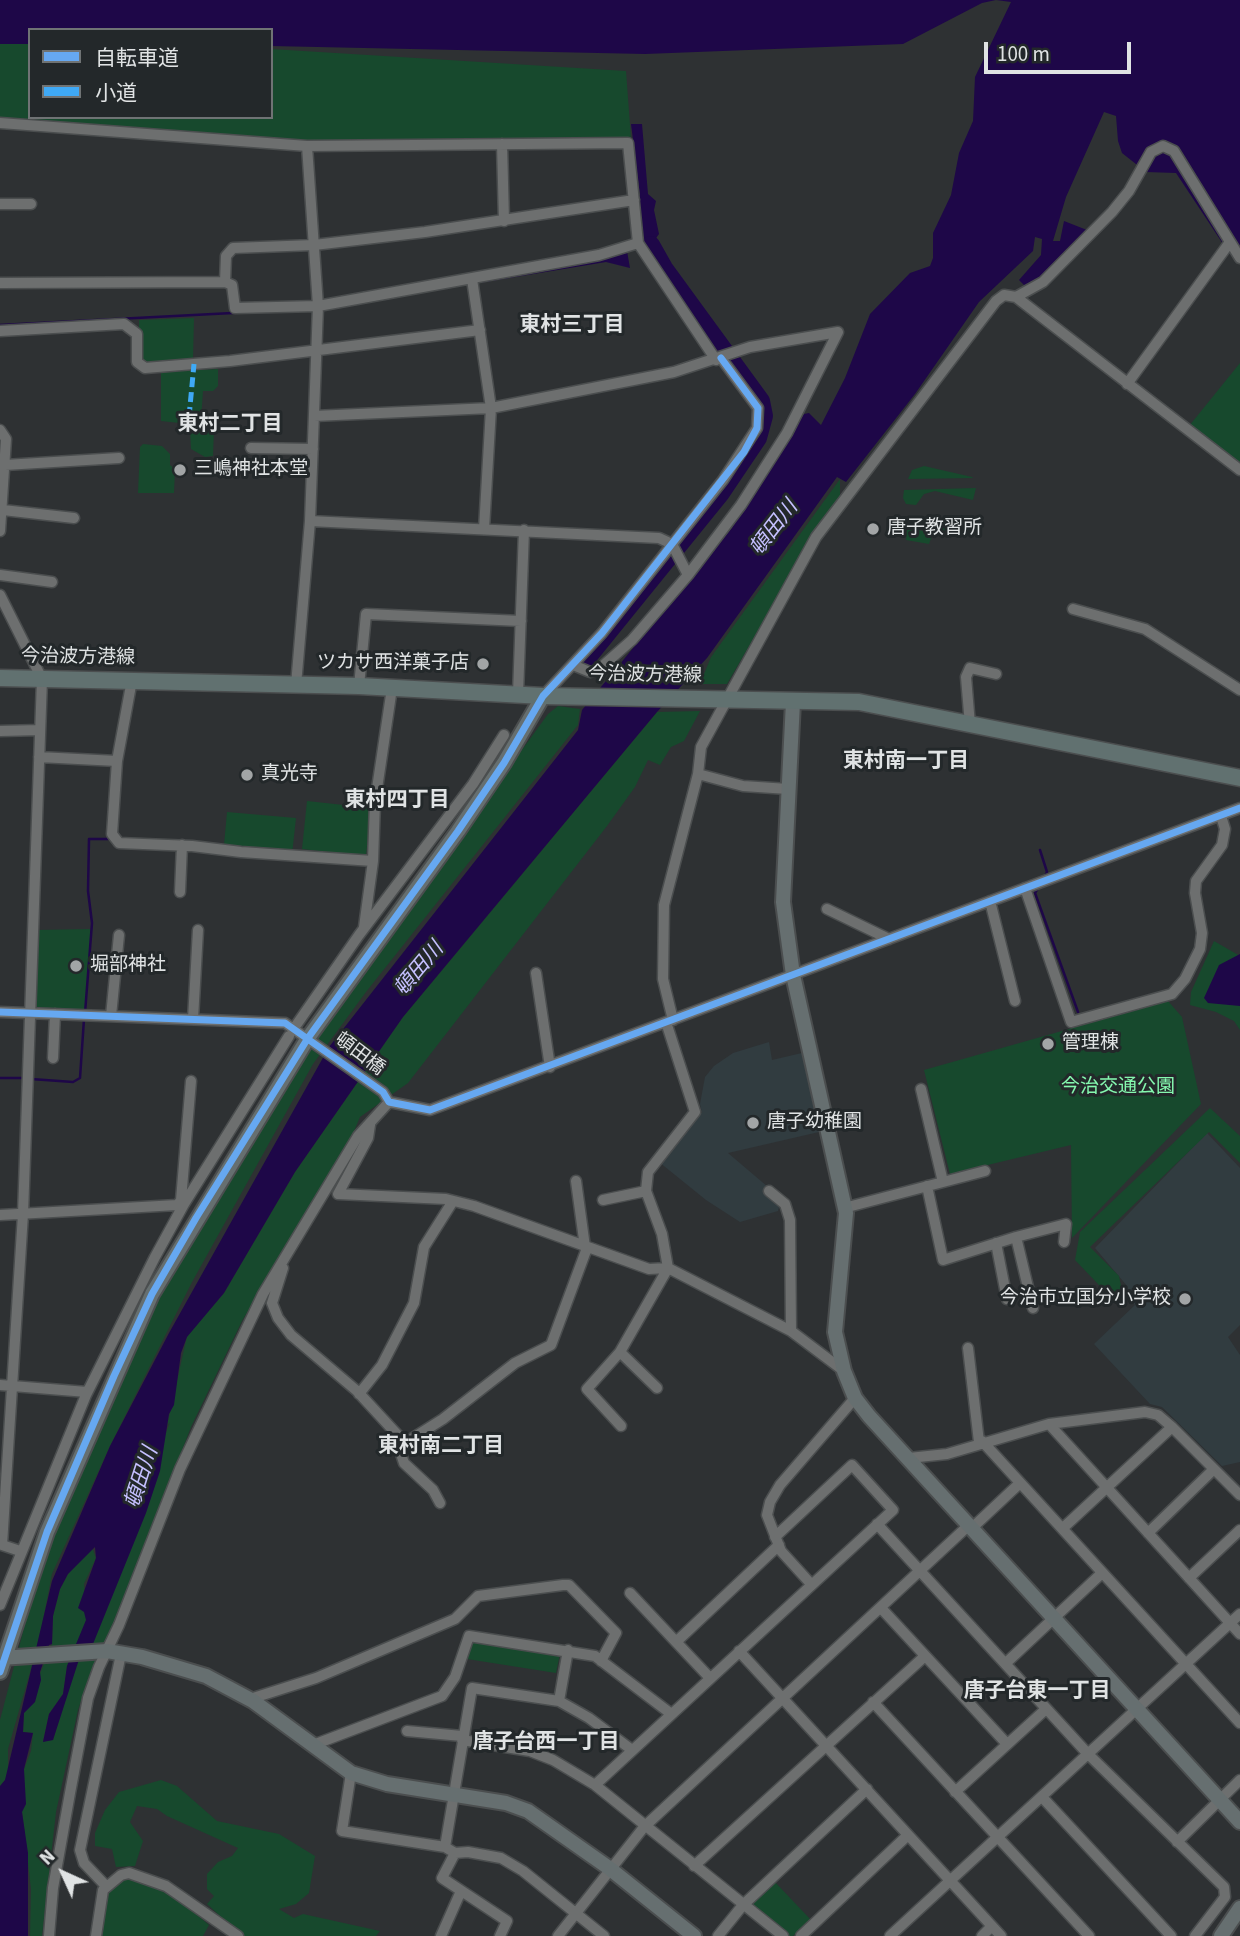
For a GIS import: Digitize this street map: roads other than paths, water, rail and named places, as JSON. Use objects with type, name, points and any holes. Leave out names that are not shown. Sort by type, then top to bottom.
[{"type":"main road","name":"今治波方港線","points":[[0,678],[359,686],[543,696],[859,702],[1240,777]]},
{"type":"street","points":[[0,124],[307,146],[628,143],[638,243],[718,359],[758,408],[757,428],[744,452],[602,634],[543,696],[458,831],[313,1041],[152,1294],[47,1532],[0,1672]]},
{"type":"street","points":[[502,144],[505,220]]},
{"type":"street","points":[[296,685],[310,521],[318,306],[307,146]]},
{"type":"street","points":[[1016,297],[1042,282],[1112,212],[1129,191],[1151,152],[1163,146],[1174,151],[1240,258]]},
{"type":"street","points":[[225,282],[226,256],[233,248],[314,245],[634,200]]},
{"type":"street","points":[[0,204],[31,204]]},
{"type":"street","points":[[0,283],[225,282],[232,285],[235,308],[318,306],[599,255],[638,243]]},
{"type":"street","points":[[1127,384],[1230,243]]},
{"type":"street","points":[[472,279],[491,408],[484,529]]},
{"type":"street","points":[[621,1426],[587,1389],[620,1352],[668,1268],[662,1234],[646,1191],[648,1172],[695,1112],[670,1021],[663,979],[664,905],[698,774],[701,747],[816,537],[982,318],[1004,295],[1016,297],[1240,470]]},
{"type":"street","points":[[0,331],[124,324],[137,334],[137,362],[145,368],[480,330]]},
{"type":"street","points":[[314,416],[491,408],[674,372],[750,348],[838,332],[787,433],[741,505],[688,575],[632,640],[598,670],[590,672],[573,664]]},
{"type":"street","points":[[0,430],[6,439],[0,531]]},
{"type":"street","points":[[251,448],[313,449]]},
{"type":"street","points":[[5,465],[119,458]]},
{"type":"street","points":[[3,510],[74,518]]},
{"type":"street","points":[[310,521],[659,538],[672,544],[688,575]]},
{"type":"street","points":[[518,694],[524,530]]},
{"type":"street","points":[[0,575],[52,582]]},
{"type":"street","points":[[0,595],[42,678],[23,1214],[2,1545],[20,1551]]},
{"type":"street","points":[[1073,609],[1145,629],[1240,690]]},
{"type":"street","points":[[359,686],[366,614],[521,621]]},
{"type":"street","points":[[971,725],[966,677],[970,668],[996,674]]},
{"type":"street","points":[[132,680],[117,761],[112,834],[120,843],[183,845],[241,852],[373,860]]},
{"type":"street","points":[[364,928],[373,860],[375,802],[392,688]]},
{"type":"street","points":[[793,702],[783,902],[793,975],[844,1208],[835,1332],[844,1371],[855,1398],[1240,1822]]},
{"type":"street","points":[[0,731],[40,730]]},
{"type":"street","points":[[297,1024],[364,928],[473,784],[504,735]]},
{"type":"street","points":[[39,757],[117,761]]},
{"type":"street","points":[[698,774],[743,786],[789,789]]},
{"type":"street","points":[[49,1936],[53,1888],[88,1698],[186,1457],[263,1294],[358,1136],[370,1124],[386,1097],[430,1110],[1240,808]]},
{"type":"street","points":[[1025,888],[1071,1022],[1172,994],[1185,979],[1200,949],[1202,933],[1195,893],[1196,881],[1222,845],[1225,829],[1221,816]]},
{"type":"street","points":[[180,892],[183,845]]},
{"type":"street","points":[[990,901],[1015,1001]]},
{"type":"street","points":[[827,909],[889,939]]},
{"type":"street","points":[[192,1019],[198,930]]},
{"type":"street","points":[[111,1016],[119,935]]},
{"type":"street","points":[[536,973],[550,1067]]},
{"type":"street","name":"頓田橋","points":[[0,1012],[285,1023],[386,1097]]},
{"type":"street","points":[[53,1058],[55,1014]]},
{"type":"street","points":[[0,1605],[87,1392],[155,1257],[289,1036]]},
{"type":"street","points":[[181,1200],[191,1081]]},
{"type":"street","points":[[921,1089],[943,1182]]},
{"type":"street","points":[[370,1124],[368,1138],[338,1194],[453,1200],[649,1269],[668,1268],[791,1331],[844,1371]]},
{"type":"street","points":[[844,1208],[985,1171]]},
{"type":"street","points":[[0,1215],[177,1205],[199,1181]]},
{"type":"street","points":[[440,1503],[433,1490],[404,1462],[400,1451],[405,1443],[443,1419],[515,1363],[540,1353],[551,1345],[586,1248],[576,1181]]},
{"type":"street","points":[[927,1186],[943,1260],[1066,1224],[1064,1242]]},
{"type":"street","points":[[603,1200],[646,1191]]},
{"type":"street","points":[[769,1191],[785,1204],[790,1220],[791,1331]]},
{"type":"street","points":[[359,1394],[382,1366],[414,1303],[424,1247],[453,1200]]},
{"type":"street","points":[[1016,1237],[1033,1308]]},
{"type":"street","points":[[996,1243],[1007,1299]]},
{"type":"street","points":[[288,1253],[272,1303],[278,1318],[291,1335],[359,1394],[405,1443]]},
{"type":"street","points":[[968,1348],[981,1442],[1240,1723]]},
{"type":"street","points":[[620,1352],[657,1388]]},
{"type":"street","points":[[0,1384],[87,1392]]},
{"type":"street","points":[[811,1584],[777,1541],[767,1515],[770,1502],[780,1485],[855,1398]]},
{"type":"street","points":[[909,1458],[947,1454],[1049,1424],[1145,1412],[1158,1415],[1172,1427],[1240,1496]]},
{"type":"street","points":[[1049,1424],[1240,1634]]},
{"type":"street","points":[[1063,1528],[1172,1427]]},
{"type":"street","points":[[596,1785],[670,1713],[893,1510],[852,1465],[676,1642]]},
{"type":"street","points":[[1148,1533],[1214,1469]]},
{"type":"street","points":[[558,1935],[644,1827],[1020,1483]]},
{"type":"street","points":[[877,1524],[1088,1755],[1224,1887],[1225,1897],[1239,1912],[1221,1936]]},
{"type":"street","points":[[1189,1578],[1240,1530]]},
{"type":"street","points":[[1006,1663],[1102,1573]]},
{"type":"street","points":[[250,1699],[316,1678],[455,1619],[478,1596],[563,1585],[569,1585],[616,1633],[601,1661]]},
{"type":"street","points":[[630,1593],[710,1678]]},
{"type":"street","points":[[881,1608],[1007,1744]]},
{"type":"street","points":[[890,1936],[1240,1614]]},
{"type":"street","points":[[313,1745],[442,1696],[455,1677],[468,1636],[594,1656],[670,1713]]},
{"type":"street","points":[[558,1701],[568,1650]]},
{"type":"street","points":[[739,1651],[1000,1936]]},
{"type":"street","points":[[6,1657],[108,1652],[180,1666],[230,1686],[351,1773],[387,1784],[506,1803],[528,1811],[610,1868],[694,1936]]},
{"type":"street","points":[[106,1886],[84,1864],[80,1850],[108,1652]]},
{"type":"street","points":[[694,1866],[925,1656]]},
{"type":"street","points":[[445,1847],[472,1688],[558,1701],[589,1718],[632,1750]]},
{"type":"street","points":[[873,1702],[1088,1936]]},
{"type":"street","points":[[955,1793],[1046,1709]]},
{"type":"street","points":[[407,1731],[530,1751],[554,1760],[596,1785],[644,1827],[783,1936]]},
{"type":"street","points":[[351,1773],[342,1831],[445,1847],[455,1853],[468,1852],[501,1858],[604,1936]]},
{"type":"street","points":[[1177,1842],[1240,1780]]},
{"type":"street","points":[[718,1936],[743,1905],[867,1789]]},
{"type":"street","points":[[1042,1797],[1171,1936]]},
{"type":"street","points":[[801,1936],[908,1835]]},
{"type":"street","points":[[455,1853],[442,1878],[507,1921],[500,1936]]},
{"type":"street","points":[[96,1936],[106,1886],[129,1873],[166,1886],[238,1936]]},
{"type":"street","points":[[441,1936],[461,1891]]},
{"type":"street","points":[[1195,1936],[1225,1897]]},
{"type":"street","points":[[982,1936],[992,1926]]},
{"type":"water","points":[[0,0],[996,0],[982,3],[903,44],[645,54],[273,46],[273,28],[28,28],[28,44],[0,44]]},
{"type":"water","name":"頓田川","points":[[996,0],[1240,0],[1240,262],[1229,253],[1176,173],[1146,172],[1122,153],[1116,116],[1104,112],[1066,197],[1053,241],[1060,241],[1064,221],[1087,230],[1036,283],[1024,285],[1019,280],[1041,255],[1042,239],[1035,237],[1033,251],[979,302],[915,394],[846,482],[837,477],[707,658],[657,712],[403,1017],[295,1172],[224,1293],[187,1337],[181,1353],[174,1405],[169,1414],[160,1471],[146,1513],[93,1644],[84,1644],[53,1740],[43,1742],[49,1714],[63,1694],[67,1666],[86,1620],[84,1612],[78,1608],[96,1558],[95,1547],[68,1574],[60,1589],[53,1616],[52,1644],[49,1645],[40,1672],[41,1680],[35,1702],[24,1713],[23,1732],[33,1733],[24,1769],[26,1804],[22,1812],[28,1853],[28,1936],[0,1936],[0,1786],[5,1780],[52,1581],[110,1446],[169,1333],[329,1047],[578,730],[582,710],[732,528],[804,414],[809,413],[821,425],[845,378],[870,314],[910,273],[930,266],[933,258],[933,233],[951,195],[959,153],[973,121],[975,77],[1011,2]]},
{"type":"water","points":[[631,124],[642,124],[648,194],[656,201],[654,210],[659,234],[651,245],[641,239],[636,196],[640,195]]},
{"type":"water","points":[[627,251],[630,268],[606,262],[352,304]]},
{"type":"water","points":[[1240,954],[1240,1006],[1208,1003],[1204,998],[1219,965]]},
{"type":"waterway","points":[[588,657],[721,493],[758,438],[764,416],[761,401],[664,268],[651,245]]},
{"type":"waterway","points":[[0,325],[252,312]]},
{"type":"waterway","points":[[85,1013],[92,923],[88,891],[89,839],[108,839],[108,835]]},
{"type":"waterway","points":[[1040,850],[1047,872],[1045,876]]},
{"type":"waterway","points":[[1038,888],[1035,893],[1078,1012]]},
{"type":"waterway","points":[[31,1079],[73,1082],[80,1078],[84,1019]]},
{"type":"waterway","points":[[0,1078],[25,1078]]},
{"type":"place","name":"三嶋神社本堂","points":[[180,470]]},
{"type":"place","name":"唐子教習所","points":[[873,529]]},
{"type":"place","name":"ツカサ西洋菓子店","points":[[483,664]]},
{"type":"place","name":"真光寺","points":[[247,775]]},
{"type":"place","name":"堀部神社","points":[[76,966]]},
{"type":"place","name":"管理棟","points":[[1048,1044]]},
{"type":"place","name":"唐子幼稚園","points":[[753,1123]]},
{"type":"place","name":"今治市立国分小学校","points":[[1185,1299]]},
{"type":"district","name":"東村三丁目","points":[[572,326]]},
{"type":"district","name":"東村二丁目","points":[[230,425]]},
{"type":"district","name":"東村南一丁目","points":[[906,762]]},
{"type":"district","name":"東村四丁目","points":[[397,801]]},
{"type":"district","name":"東村南二丁目","points":[[441,1447]]},
{"type":"district","name":"唐子台東一丁目","points":[[1037,1692]]},
{"type":"district","name":"唐子台西一丁目","points":[[546,1743]]},
{"type":"park label","name":"今治交通公園","points":[[1118,1088]]}]
